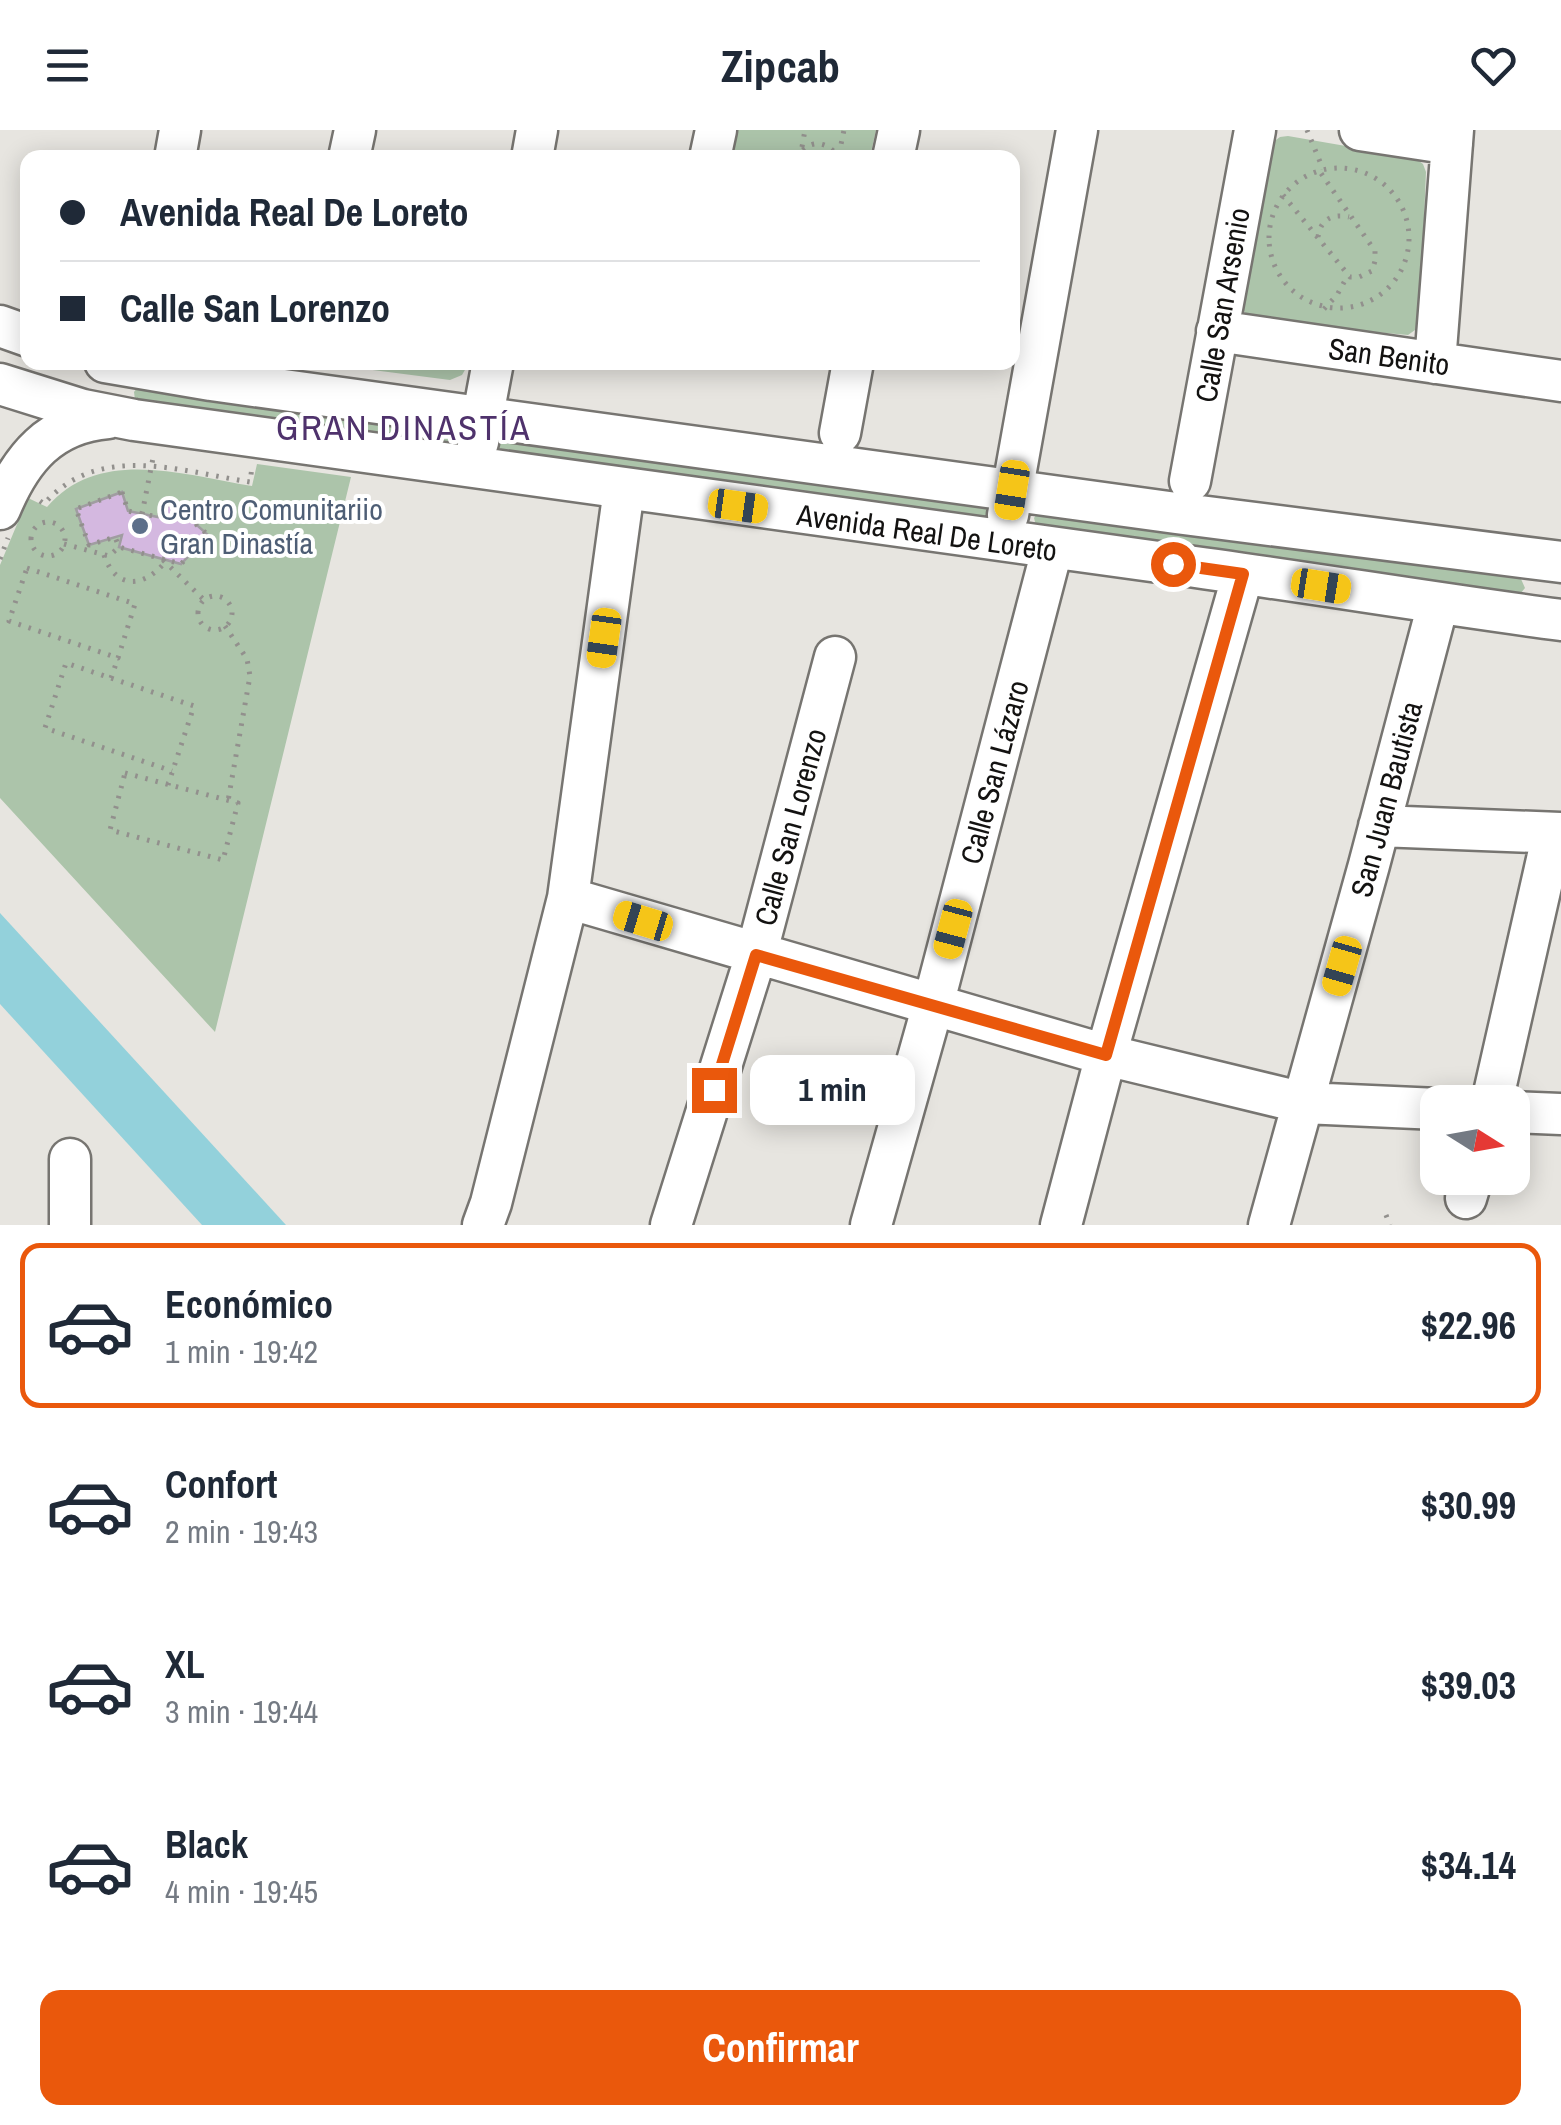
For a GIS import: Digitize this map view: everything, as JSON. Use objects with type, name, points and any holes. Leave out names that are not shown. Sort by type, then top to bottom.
[{"type":"street","points":[[1004,543],[1077,130]]},
{"type":"street","name":"Calle San Arsenio","points":[[1190,481],[1255,130]]},
{"type":"street","points":[[1360,130],[1452,137],[1435,362]]},
{"type":"street","name":"San Benito","points":[[1217,332],[1561,381]]},
{"type":"street","points":[[14,515],[10,486],[24,464],[51,436],[47,403],[35,390],[53,370]]},
{"type":"street","points":[[47,403],[87,397],[86,370]]},
{"type":"street","points":[[47,403],[89,397],[103,382],[128,370]]},
{"type":"street","points":[[129,370],[115,395],[117,409],[144,421]]},
{"type":"street","name":"Avenida Real De Loreto","points":[[138,370],[1176,514],[1561,562]]},
{"type":"street","points":[[473,469],[492,370]]},
{"type":"street","points":[[840,434],[852,370]]},
{"type":"street","name":"Avenida Real De Loreto","points":[[47,403],[473,469],[1561,620]]},
{"type":"street","points":[[495,1218],[568,898],[624,489]]},
{"type":"street","name":"Calle San Lázaro","points":[[870,1225],[933,1005],[1052,550]]},
{"type":"street","points":[[1061,1225],[1243,574]]},
{"type":"street","name":"San Juan Bautista","points":[[1270,1225],[1438,604]]},
{"type":"street","name":"Calle San Lorenzo","points":[[671,1225],[756,955],[835,657]]},
{"type":"street","points":[[1380,826],[1557,833],[1496,1085]]},
{"type":"street","points":[[568,898],[1106,1055],[1304,1102],[1420,1107]]},
{"type":"street","points":[[1530,1113],[1561,1114]]},
{"type":"street","points":[[70,1159],[70,1225]]},
{"type":"path","points":[[801,150],[805,130]]},
{"type":"path","points":[[1283,195],[1348,275],[1359,278],[1372,272],[1375,251],[1327,182],[1307,130]]},
{"type":"path","points":[[801,150],[809,144],[824,144],[834,150]]},
{"type":"path","points":[[1342,166],[1364,171],[1385,183],[1400,201],[1408,224],[1409,248],[1402,270],[1389,288],[1370,302],[1342,308],[1324,307],[1303,299],[1285,284],[1273,264],[1268,242],[1271,218],[1283,195],[1297,180],[1324,169],[1342,166]]},
{"type":"path","points":[[1342,216],[1343,205]]},
{"type":"path","points":[[1318,238],[1320,225],[1332,217],[1352,218]]},
{"type":"path","points":[[1324,307],[1337,295],[1348,275]]},
{"type":"path","points":[[1337,295],[1342,308]]},
{"type":"path","points":[[142,514],[151,466],[144,421]]},
{"type":"path","points":[[0,559],[14,515],[44,504],[76,476],[132,464],[250,482],[254,459]]},
{"type":"path","points":[[122,492],[128,511],[158,517],[170,501],[208,535],[181,564],[118,547],[115,537],[89,545],[76,509],[122,492]]},
{"type":"path","points":[[52,522],[64,534],[64,544],[58,553],[47,556],[33,547],[32,536],[42,523],[52,522]]},
{"type":"path","points":[[64,544],[109,556],[118,547]]},
{"type":"path","points":[[104,555],[115,574],[133,582],[147,579],[163,560]]},
{"type":"path","points":[[163,560],[204,600]]},
{"type":"path","points":[[111,678],[118,658],[135,604],[27,568],[9,620],[118,658]]},
{"type":"path","points":[[214,596],[228,602],[232,612],[225,626],[208,628],[200,621],[198,610],[204,600],[214,596]]},
{"type":"path","points":[[225,626],[247,658],[250,676],[228,801]]},
{"type":"path","points":[[168,785],[194,706],[66,663],[46,728],[172,771]]},
{"type":"path","points":[[125,773],[168,785],[238,803],[223,860],[110,830],[125,773]]},
{"type":"path","points":[[1386,1214],[1390,1225]]},
{"type":"green space","points":[[735,130],[876,130],[872,150],[731,150]]},
{"type":"green space","points":[[1288,136],[1415,158],[1423,164],[1426,172],[1420,317],[1415,330],[1408,335],[1253,321],[1240,307],[1269,145]]},
{"type":"green space","points":[[373,370],[465,370],[450,380]]},
{"type":"green space","points":[[137,388],[449,432],[450,442],[446,445],[135,400]]},
{"type":"green space","points":[[505,437],[989,503],[991,517],[986,522],[498,452],[497,444]]},
{"type":"green space","points":[[257,464],[351,477],[215,1032],[0,798],[0,565],[28,498],[47,507],[68,488],[91,476],[117,471],[171,472],[252,486]]},
{"type":"green space","points":[[1038,512],[1510,576],[1521,579],[1525,588],[1514,595],[1036,526],[1034,518]]},
{"type":"water","points":[[0,913],[286,1225],[202,1225],[0,1004]]},
{"type":"building","name":"Centro Comunitariio Gran Dinastía","points":[[122,492],[128,511],[158,517],[170,501],[208,535],[181,564],[119,547],[122,535],[89,545],[76,509]]},
{"type":"place","name":"Centro Comunitariio Gran Dinastía","points":[[140,526]]},
{"type":"district","name":"GRAN DINASTÍA","points":[[404,427]]},
{"type":"route","points":[[714,1090],[756,955],[1106,1055],[1243,574],[1173,564]]}]
